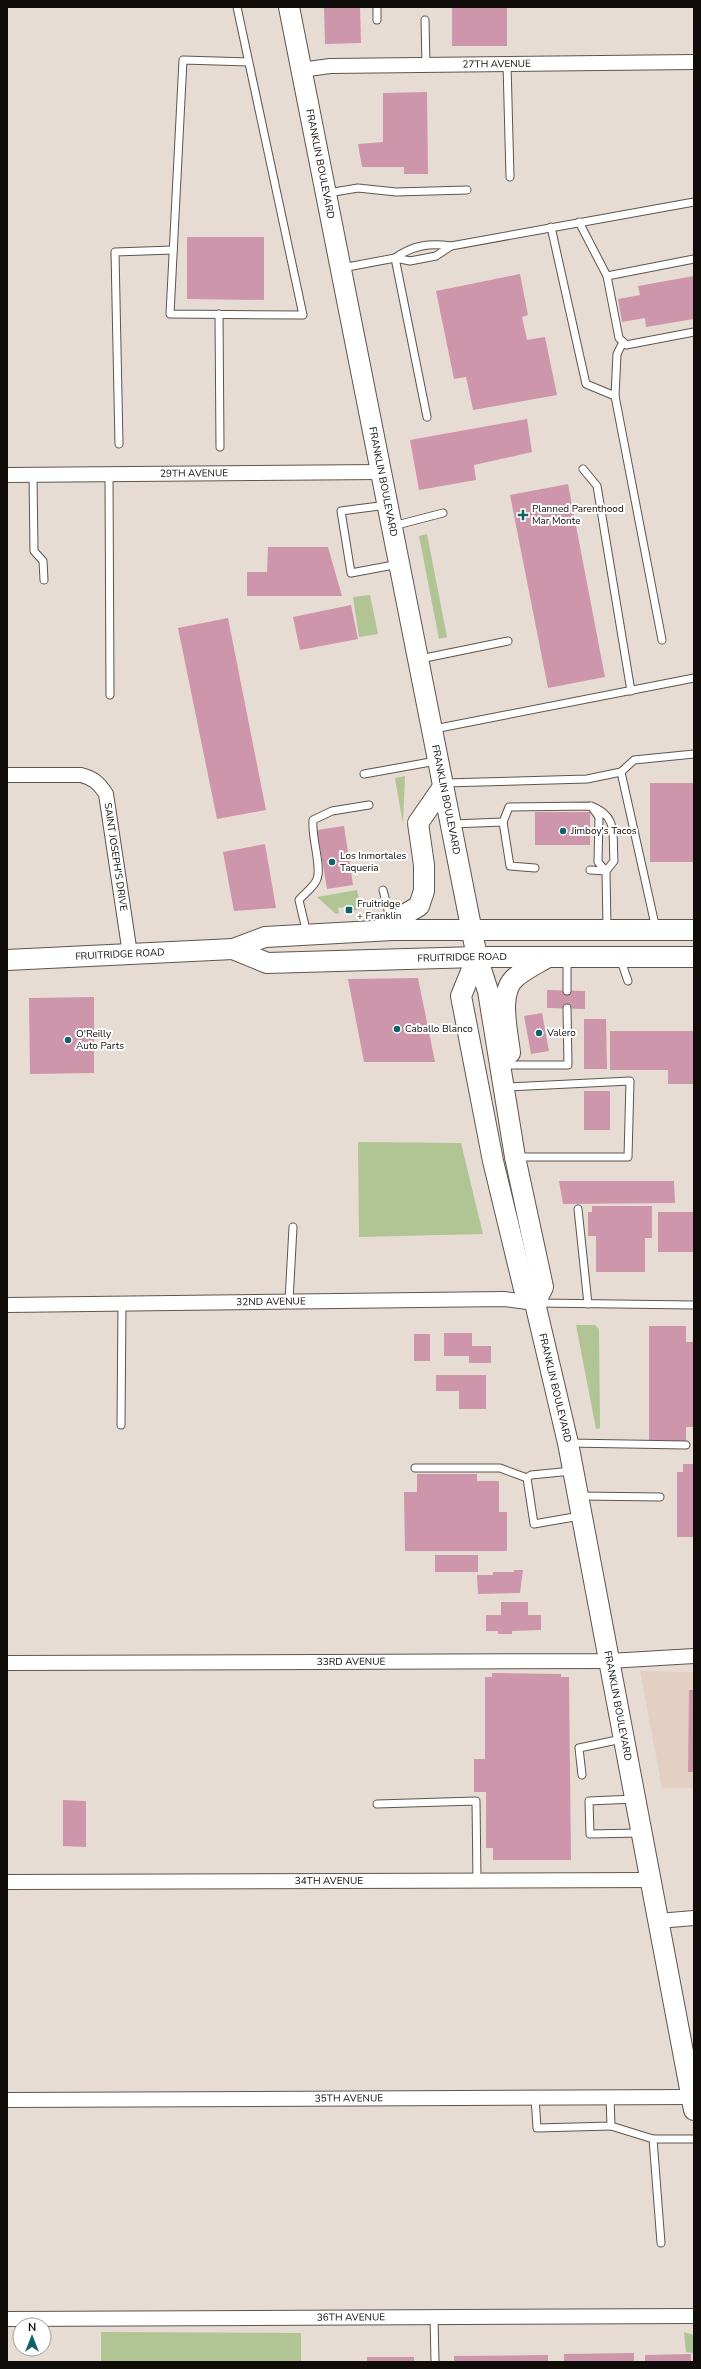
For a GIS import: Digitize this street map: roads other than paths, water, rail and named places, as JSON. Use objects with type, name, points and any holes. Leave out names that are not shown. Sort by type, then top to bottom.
[{"type":"main road","name":"FRANKLIN BOULEVARD","points":[[289,7],[450,824],[477,957],[488,991],[515,1157],[543,1287],[536,1303]]},
{"type":"main road","points":[[393,930],[404,915],[419,906],[424,891],[424,865],[418,824],[443,785]]},
{"type":"main road","name":"FRUITRIDGE ROAD","points":[[7,960],[233,949],[265,936],[393,930],[694,930]]},
{"type":"main road","name":"FRUITRIDGE ROAD","points":[[233,949],[267,963],[477,957],[694,957]]},
{"type":"main road","name":"FRANKLIN BOULEVARD","points":[[477,957],[461,996],[497,1176],[524,1290],[536,1303],[568,1443],[693,2103]]},
{"type":"main road","points":[[503,1087],[511,1065],[506,1000],[509,986],[515,978],[558,957]]},
{"type":"street","name":"27TH AVENUE","points":[[301,70],[330,66],[694,62]]},
{"type":"street","name":"29TH AVENUE","points":[[7,475],[381,472]]},
{"type":"street","name":"SAINT JOSEPH'S DRIVE","points":[[7,775],[81,775],[92,778],[100,785],[106,794],[130,954]]},
{"type":"street","name":"32ND AVENUE","points":[[7,1305],[504,1299],[536,1303]]},
{"type":"street","name":"33RD AVENUE","points":[[7,1663],[610,1661],[694,1656]]},
{"type":"street","name":"34TH AVENUE","points":[[7,1882],[651,1880]]},
{"type":"street","points":[[658,1921],[694,1918]]},
{"type":"street","name":"35TH AVENUE","points":[[7,2100],[610,2097],[693,2103]]},
{"type":"street","name":"36TH AVENUE","points":[[7,2319],[694,2316]]},
{"type":"lane","points":[[237,7],[249,62],[303,315],[170,314],[183,60],[249,62]]},
{"type":"lane","points":[[377,7],[377,20]]},
{"type":"lane","points":[[425,20],[426,65]]},
{"type":"lane","points":[[507,64],[510,177]]},
{"type":"lane","points":[[326,193],[358,188],[396,192],[468,190]]},
{"type":"lane","points":[[395,258],[407,249],[431,243],[451,246],[694,202]]},
{"type":"lane","points":[[579,222],[608,276],[621,340],[617,354],[615,396],[662,640]]},
{"type":"lane","points":[[551,227],[586,384],[615,396]]},
{"type":"lane","points":[[341,268],[395,258],[410,261],[416,260],[436,256],[451,246]]},
{"type":"lane","points":[[119,444],[115,252],[173,250]]},
{"type":"lane","points":[[395,258],[427,417]]},
{"type":"lane","points":[[608,276],[694,259]]},
{"type":"lane","points":[[219,314],[220,448]]},
{"type":"lane","points":[[621,340],[626,345],[694,332]]},
{"type":"lane","points":[[583,468],[597,486],[630,691]]},
{"type":"lane","points":[[33,474],[34,550],[43,561],[44,580]]},
{"type":"lane","points":[[109,474],[110,695]]},
{"type":"lane","points":[[387,505],[341,511],[351,573],[399,564]]},
{"type":"lane","points":[[392,527],[443,513]]},
{"type":"lane","points":[[418,660],[508,641]]},
{"type":"lane","points":[[432,730],[694,678]]},
{"type":"lane","points":[[443,785],[587,778],[621,772],[634,760],[694,754]]},
{"type":"lane","points":[[364,774],[438,761]]},
{"type":"lane","points":[[621,772],[656,930]]},
{"type":"lane","points":[[308,934],[299,900],[317,879],[317,866],[312,832],[313,820],[332,811],[369,805]]},
{"type":"lane","points":[[591,806],[599,817],[598,862],[606,871]]},
{"type":"lane","points":[[536,868],[510,866],[503,822],[509,807],[591,806],[604,810],[611,819],[614,861],[606,871],[607,929]]},
{"type":"lane","points":[[450,824],[503,822]]},
{"type":"lane","points":[[590,870],[606,871]]},
{"type":"lane","points":[[382,890],[393,930]]},
{"type":"lane","points":[[558,957],[567,991]]},
{"type":"lane","points":[[620,958],[628,981]]},
{"type":"lane","points":[[511,1065],[568,1065],[567,1008]]},
{"type":"lane","points":[[503,1087],[630,1081],[628,1157],[515,1157]]},
{"type":"lane","points":[[578,1209],[588,1304]]},
{"type":"lane","points":[[290,1301],[293,1227]]},
{"type":"lane","points":[[121,1425],[122,1303]]},
{"type":"lane","points":[[536,1303],[694,1305]]},
{"type":"lane","points":[[568,1443],[686,1445]]},
{"type":"lane","points":[[415,1468],[500,1468],[527,1478]]},
{"type":"lane","points":[[527,1478],[531,1474],[573,1471]]},
{"type":"lane","points":[[527,1478],[534,1524],[582,1516]]},
{"type":"lane","points":[[578,1496],[660,1497]]},
{"type":"lane","points":[[582,1775],[579,1748],[624,1738]]},
{"type":"lane","points":[[635,1799],[589,1801],[590,1834],[641,1833]]},
{"type":"lane","points":[[377,1804],[476,1801],[477,1880]]},
{"type":"lane","points":[[535,2097],[537,2128],[612,2126],[653,2139],[694,2139]]},
{"type":"lane","points":[[610,2097],[612,2126]]},
{"type":"lane","points":[[653,2139],[661,2243]]},
{"type":"lane","points":[[434,2317],[435,2362]]},
{"type":"place","name":"Planned Parenthood Mar Monte","points":[[523,515]]},
{"type":"place","name":"Jimboy's Tacos","points":[[563,831]]},
{"type":"place","name":"Los Inmortales Taqueria","points":[[332,862]]},
{"type":"place","name":"Fruitridge + Franklin","points":[[349,910]]},
{"type":"place","name":"Caballo Blanco","points":[[397,1029]]},
{"type":"place","name":"Valero","points":[[539,1033]]},
{"type":"place","name":"O'Reilly Auto Parts","points":[[68,1040]]}]
